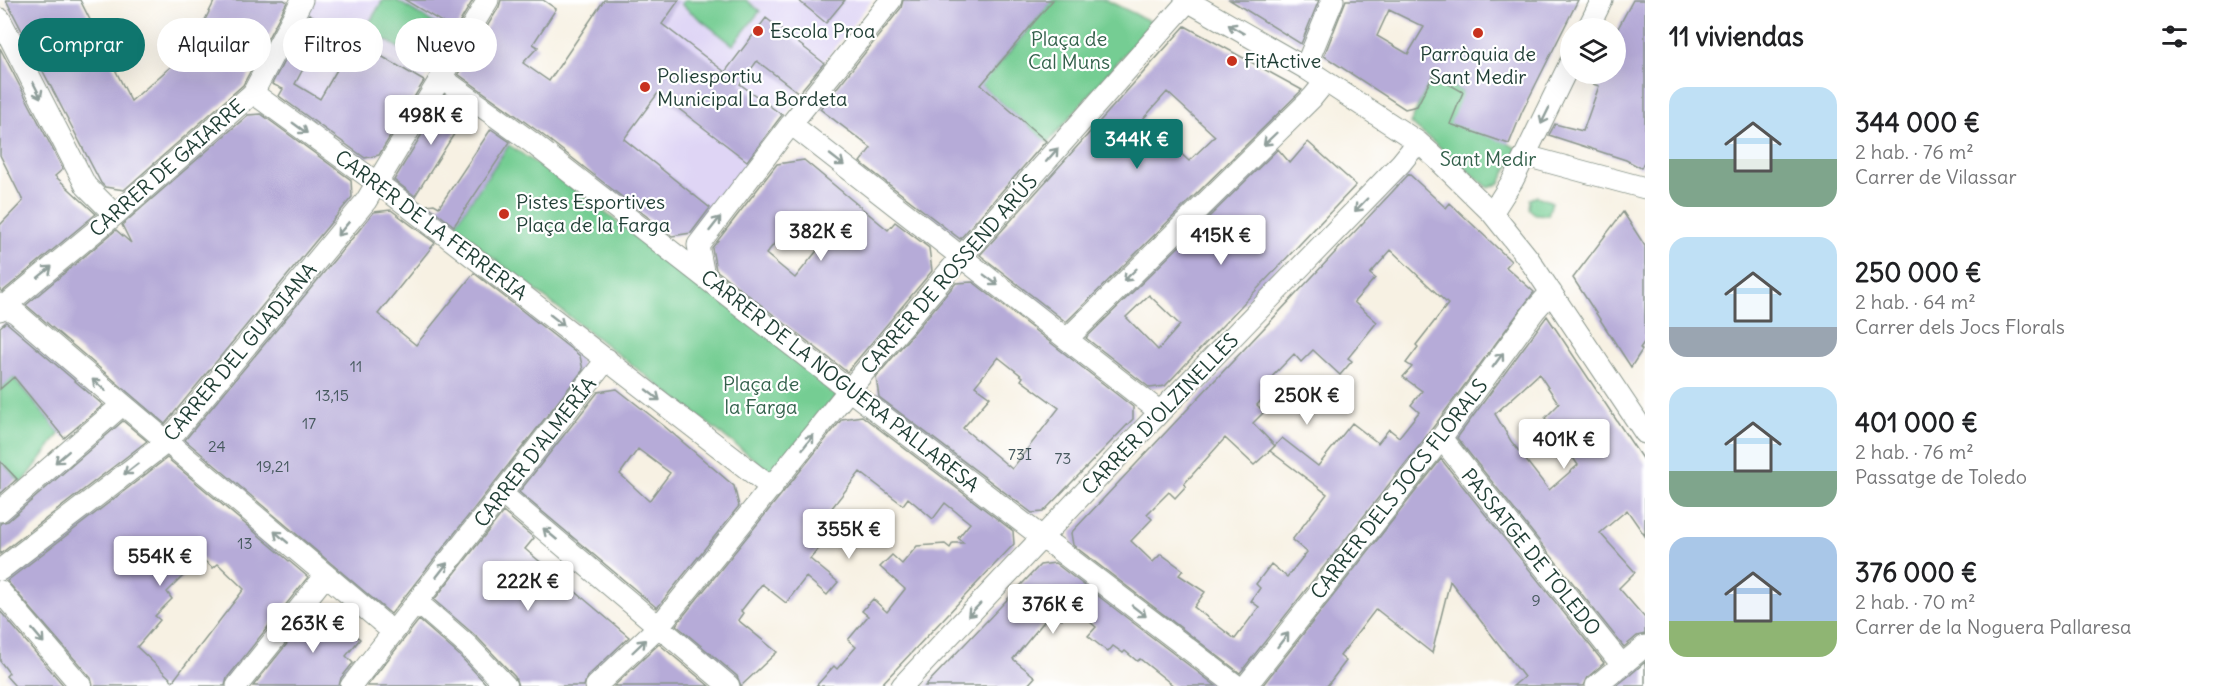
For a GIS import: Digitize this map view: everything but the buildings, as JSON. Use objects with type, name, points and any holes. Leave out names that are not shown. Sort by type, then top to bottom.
[{"type":"street","name":"CARRER DE GAIARRE","points":[[2,306],[116,214],[253,93],[302,0]]},
{"type":"street","name":"CARRER DEL GUADIANA","points":[[0,570],[167,442],[366,201],[488,0]]},
{"type":"street","points":[[704,276],[698,246],[791,124],[891,0]]},
{"type":"street","points":[[1187,0],[1305,68],[1418,142],[1492,213],[1528,258],[1645,433]]},
{"type":"street","name":"CARRER DE ROSSEND ARÚS","points":[[596,686],[659,626],[849,390],[1187,0]]},
{"type":"street","points":[[1305,68],[1333,0]]},
{"type":"street","points":[[1593,18],[1602,0]]},
{"type":"street","points":[[3,35],[86,186],[116,214]]},
{"type":"street","name":"CARRER DE LA NOGUERA PALLARESA","points":[[442,78],[513,129],[849,390],[1237,686]]},
{"type":"street","points":[[1068,338],[1322,88],[1325,82]]},
{"type":"street","points":[[1492,213],[1513,180],[1560,84]]},
{"type":"street","name":"CARRER DE LA FERRERIA","points":[[253,93],[377,182],[607,359]]},
{"type":"street","points":[[791,124],[1160,412]]},
{"type":"street","name":"CARRER D'OLZINELLES","points":[[902,686],[1160,412],[1401,163],[1418,142]]},
{"type":"street","points":[[1537,159],[1645,188]]},
{"type":"street","name":"CARRER DELS JOCS FLORALS","points":[[1246,686],[1441,438],[1535,310],[1551,292]]},
{"type":"street","points":[[2,306],[16,313],[393,632]]},
{"type":"street","points":[[607,359],[772,488]]},
{"type":"street","name":"CARRER D'ALMERÍA","points":[[351,686],[607,359]]},
{"type":"street","points":[[0,511],[122,405]]},
{"type":"street","name":"PASSATGE DE TOLEDO","points":[[1441,438],[1622,665]]},
{"type":"street","points":[[502,494],[729,686]]},
{"type":"street","points":[[237,686],[326,575]]},
{"type":"street","points":[[0,591],[81,686]]},
{"type":"street","points":[[417,602],[468,646],[506,686]]},
{"type":"street","points":[[1596,686],[1645,646]]},
{"type":"shaded area","points":[[312,0],[405,0],[436,18],[395,18],[395,63],[383,56],[383,18],[303,18]]},
{"type":"shaded area","name":"Escola Proa","points":[[630,0],[872,0],[799,93],[785,117],[753,96]]},
{"type":"shaded area","points":[[283,57],[283,72],[336,72],[311,120],[295,109],[296,105],[279,96],[283,89],[270,82]]},
{"type":"shaded area","points":[[410,72],[429,72],[424,80]]},
{"type":"shaded area","points":[[658,93],[749,162],[694,233],[670,236],[594,178]]},
{"type":"green space","points":[[383,0],[396,0],[426,18],[395,18],[395,46],[383,38],[383,18],[372,18]]},
{"type":"green space","points":[[684,0],[746,0],[760,11],[733,45],[681,4]]},
{"type":"green space","name":"Plaça de Cal Muns","points":[[1053,0],[1106,0],[1152,22],[1048,143],[955,63],[991,74]]},
{"type":"green space","name":"Sant Medir","points":[[1433,75],[1463,92],[1509,144],[1518,149],[1500,183],[1489,188],[1410,123]]},
{"type":"green space","name":"Plaça de la Farga","points":[[509,145],[568,185],[825,376],[840,392],[772,473],[453,227]]},
{"type":"green space","points":[[1537,196],[1552,202],[1548,215],[1535,214],[1529,209],[1530,199]]},
{"type":"green space","points":[[13,377],[60,433],[22,484],[5,466],[0,469],[0,389]]},
{"type":"place","name":"Escola Proa","points":[[758,31]]},
{"type":"place","name":"Parròquia de Sant Medir","points":[[1478,33]]},
{"type":"place","name":"FitActive","points":[[1232,61]]},
{"type":"place","name":"Poliesportiu Municipal La Bordeta","points":[[645,87]]},
{"type":"place","name":"Pistes Esportives Plaça de la Farga","points":[[504,214]]}]
